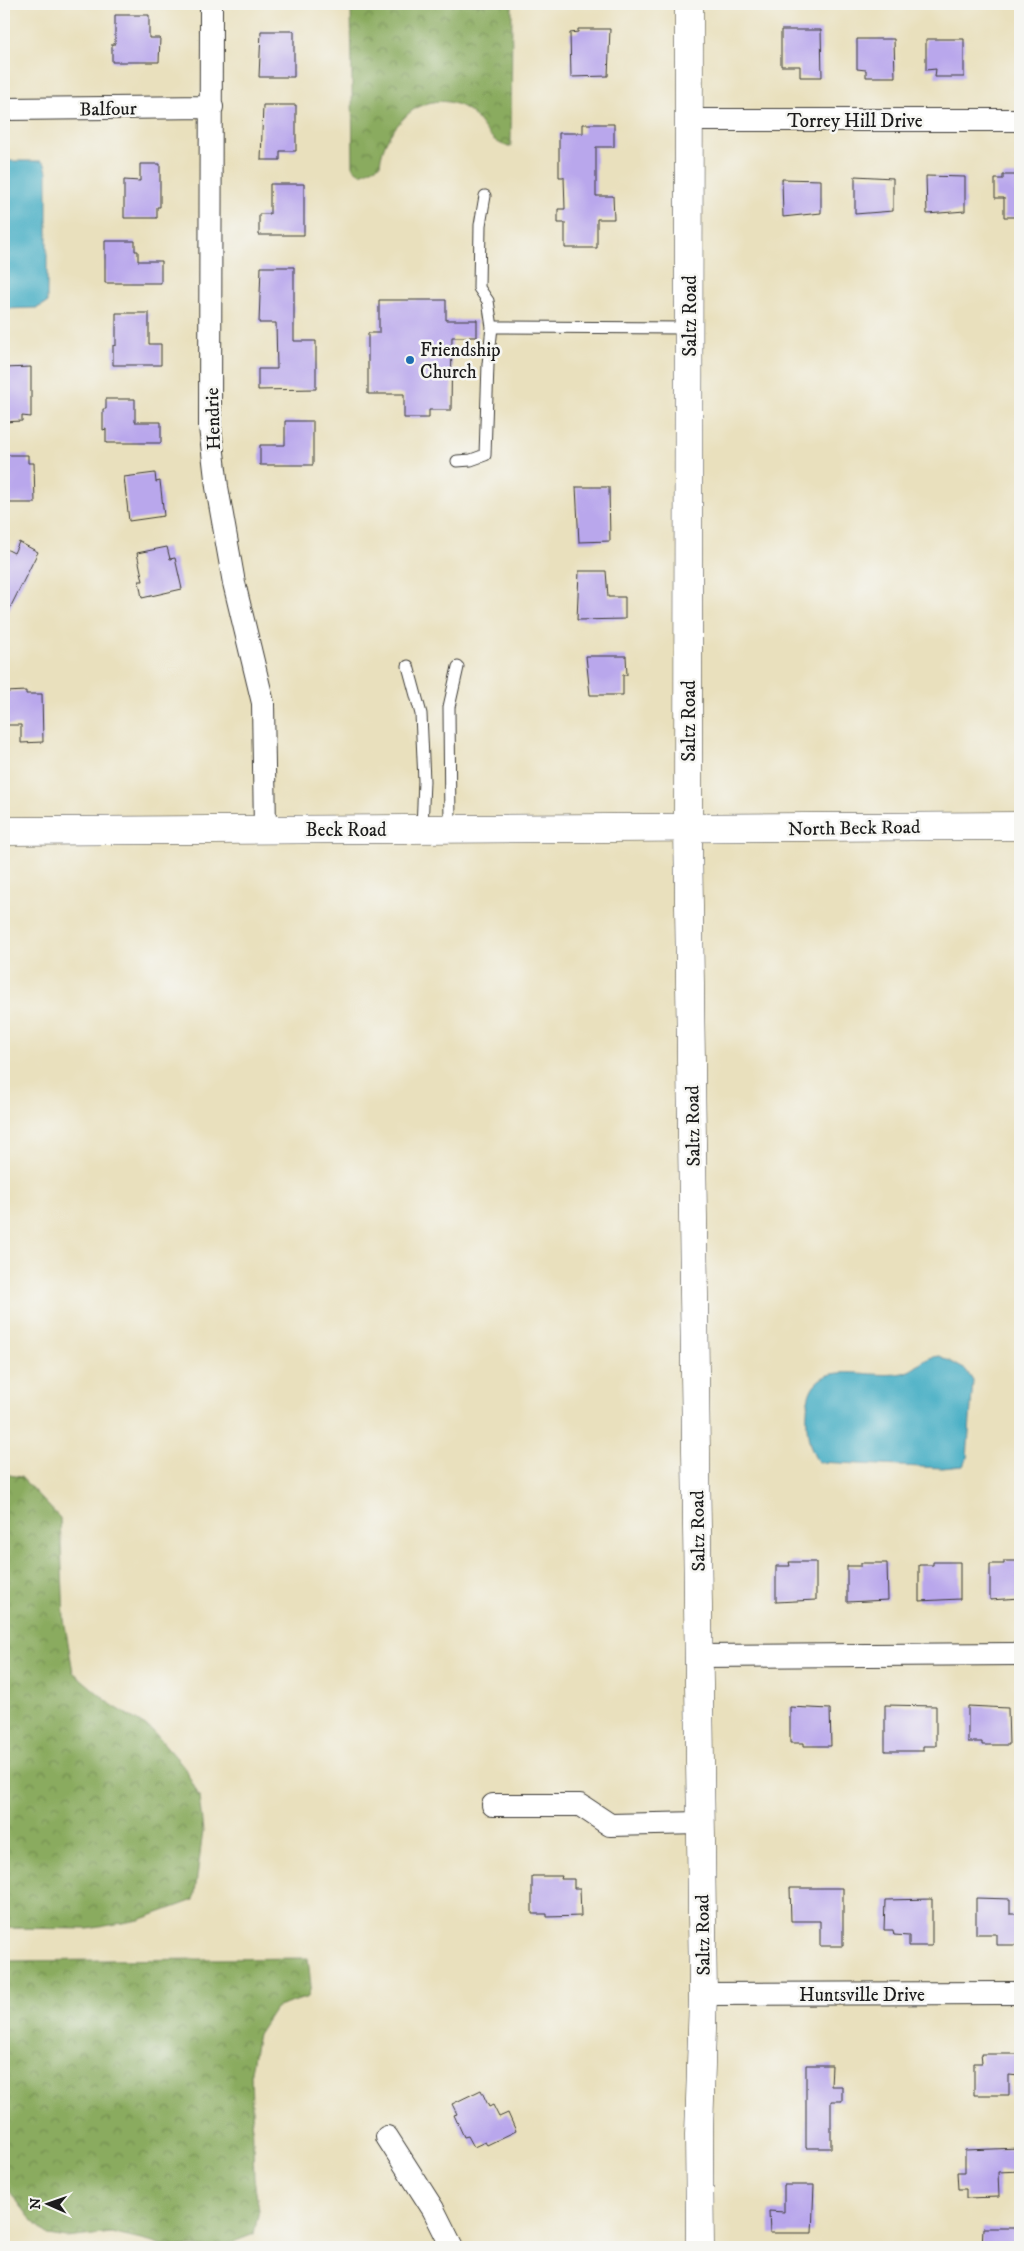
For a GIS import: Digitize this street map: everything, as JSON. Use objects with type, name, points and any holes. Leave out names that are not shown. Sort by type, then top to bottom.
[{"type":"street","name":"Hendrie","points":[[211,4],[210,427],[217,487],[234,583],[263,703],[264,829]]},
{"type":"street","name":"Saltz Road","points":[[689,4],[688,828],[697,1656],[703,1994],[699,2135],[700,2247]]},
{"type":"street","name":"Balfour","points":[[4,109],[212,107]]},
{"type":"street","name":"Torrey Hill Drive","points":[[689,120],[1020,120]]},
{"type":"street","name":"North Beck Road","points":[[688,828],[1020,826]]},
{"type":"street","name":"Beck Road","points":[[4,831],[688,828]]},
{"type":"street","points":[[697,1656],[1020,1654]]},
{"type":"street","points":[[493,1805],[580,1805],[610,1825],[700,1823]]},
{"type":"street","name":"Huntsville Drive","points":[[703,1994],[1020,1993]]},
{"type":"street","points":[[388,2137],[433,2209],[452,2247]]},
{"type":"lane","points":[[457,461],[471,460],[484,455],[488,364],[492,327],[488,301],[479,288],[480,225],[485,196]]},
{"type":"lane","points":[[492,327],[689,328]]},
{"type":"lane","points":[[408,666],[421,714],[424,781],[422,828]]},
{"type":"lane","points":[[450,828],[449,707],[458,666]]},
{"type":"green space","points":[[351,4],[512,4],[511,147],[497,142],[475,116],[461,106],[436,101],[420,106],[406,116],[385,144],[380,165],[361,174],[353,168]]},
{"type":"green space","points":[[4,1474],[21,1477],[60,1518],[64,1619],[73,1672],[112,1705],[152,1730],[183,1765],[199,1796],[203,1831],[194,1900],[139,1920],[88,1929],[4,1928]]},
{"type":"green space","points":[[308,1958],[311,1986],[308,1997],[275,2008],[258,2034],[251,2071],[254,2179],[259,2210],[254,2234],[220,2247],[163,2247],[154,2243],[111,2233],[67,2238],[48,2235],[30,2218],[4,2184],[4,1961]]},
{"type":"water","points":[[4,161],[41,161],[45,164],[47,172],[47,303],[37,308],[4,309]]},
{"type":"water","points":[[940,1356],[966,1370],[973,1381],[967,1458],[963,1466],[942,1468],[818,1462],[810,1444],[807,1431],[807,1411],[810,1392],[818,1381],[830,1375],[844,1373],[891,1374],[906,1372],[929,1358]]},
{"type":"building","points":[[115,15],[149,15],[149,38],[160,38],[159,62],[112,62],[112,44],[115,44]]},
{"type":"building","points":[[578,29],[610,29],[608,76],[571,77],[570,33],[578,32]]},
{"type":"building","points":[[781,30],[821,30],[822,77],[800,77],[800,66],[781,66]]},
{"type":"building","points":[[261,31],[294,31],[294,77],[259,77]]},
{"type":"building","points":[[857,39],[894,39],[895,77],[866,77],[866,70],[857,69]]},
{"type":"building","points":[[926,39],[964,39],[964,77],[935,77],[936,69],[926,70]]},
{"type":"building","points":[[263,105],[296,105],[296,151],[280,151],[280,160],[261,160]]},
{"type":"building","points":[[583,124],[614,124],[614,147],[596,147],[596,196],[613,196],[614,219],[597,219],[597,248],[565,248],[565,223],[558,223],[558,209],[565,209],[564,177],[559,177],[559,133],[583,133]]},
{"type":"building","points":[[140,164],[160,164],[160,207],[157,207],[157,218],[124,218],[124,180],[140,181]]},
{"type":"building","points":[[1003,175],[1020,175],[1020,217],[1004,217],[1004,198],[995,198],[995,179],[1003,179]]},
{"type":"building","points":[[855,176],[893,178],[893,211],[855,214]]},
{"type":"building","points":[[926,176],[965,177],[965,211],[927,214]]},
{"type":"building","points":[[782,179],[821,180],[821,213],[783,217]]},
{"type":"building","points":[[270,184],[304,184],[304,235],[259,235],[259,214],[270,214]]},
{"type":"building","points":[[105,241],[135,241],[138,261],[161,261],[161,283],[105,283]]},
{"type":"building","points":[[261,267],[294,267],[294,341],[316,341],[316,389],[258,390],[258,369],[277,369],[276,323],[259,323]]},
{"type":"building","name":"Friendship Church","points":[[379,300],[446,300],[446,320],[477,320],[477,337],[452,337],[451,410],[429,410],[429,418],[404,418],[404,394],[368,394],[368,333],[379,333]]},
{"type":"building","points":[[116,313],[149,313],[149,344],[161,344],[161,365],[113,365],[113,345],[116,346]]},
{"type":"building","points":[[31,367],[31,417],[22,416],[22,421],[4,422],[4,368]]},
{"type":"building","points":[[106,399],[135,399],[135,422],[161,422],[161,443],[106,443],[106,429],[103,430],[103,409],[106,409]]},
{"type":"building","points":[[285,421],[313,421],[313,465],[260,465],[260,445],[285,445]]},
{"type":"building","points":[[4,455],[28,455],[28,463],[34,463],[35,503],[4,503]]},
{"type":"building","points":[[155,473],[156,482],[160,481],[164,516],[129,521],[124,477]]},
{"type":"building","points":[[576,487],[609,487],[610,541],[579,542]]},
{"type":"building","points":[[19,542],[38,552],[4,620],[4,548],[14,553]]},
{"type":"building","points":[[167,547],[170,559],[175,558],[182,589],[142,598],[139,581],[143,581],[137,553]]},
{"type":"building","points":[[579,571],[606,571],[608,597],[625,597],[625,619],[577,620]]},
{"type":"building","points":[[586,656],[626,656],[627,675],[623,675],[623,695],[590,695]]},
{"type":"building","points":[[26,691],[26,694],[42,694],[43,742],[21,743],[21,725],[6,725],[4,723],[4,695],[6,695],[6,692]]},
{"type":"building","points":[[1004,1561],[1020,1561],[1020,1598],[990,1600],[990,1564],[1004,1564]]},
{"type":"building","points":[[789,1562],[816,1562],[816,1600],[776,1602],[776,1566],[790,1566]]},
{"type":"building","points":[[933,1562],[960,1562],[960,1599],[919,1601],[919,1565],[933,1565]]},
{"type":"building","points":[[861,1563],[887,1563],[888,1600],[847,1602],[847,1566],[861,1566]]},
{"type":"building","points":[[885,1705],[936,1706],[936,1746],[923,1746],[923,1751],[885,1751]]},
{"type":"building","points":[[968,1706],[1008,1708],[1009,1745],[982,1745],[982,1742],[968,1742]]},
{"type":"building","points":[[790,1707],[830,1709],[831,1746],[804,1746],[804,1743],[790,1743]]},
{"type":"building","points":[[532,1876],[562,1876],[561,1879],[574,1879],[574,1888],[580,1888],[581,1916],[547,1917],[547,1914],[532,1914]]},
{"type":"building","points":[[790,1888],[843,1888],[843,1946],[820,1946],[820,1921],[791,1921]]},
{"type":"building","points":[[976,1898],[1010,1899],[1010,1914],[1018,1914],[1018,1945],[996,1945],[996,1934],[976,1934]]},
{"type":"building","points":[[932,1899],[932,1946],[909,1946],[909,1936],[894,1935],[893,1930],[884,1930],[885,1900]]},
{"type":"building","points":[[981,2054],[1019,2054],[1019,2076],[1009,2075],[1009,2095],[974,2095],[974,2063],[982,2063]]},
{"type":"building","points":[[806,2065],[832,2065],[831,2086],[842,2086],[842,2101],[831,2101],[831,2148],[806,2148]]},
{"type":"building","points":[[481,2090],[489,2107],[493,2105],[499,2117],[508,2113],[516,2131],[487,2145],[485,2142],[474,2147],[468,2136],[464,2137],[454,2115],[457,2114],[452,2104]]},
{"type":"building","points":[[1020,2148],[1020,2171],[998,2172],[999,2197],[966,2198],[966,2189],[958,2189],[957,2172],[965,2172],[965,2150]]},
{"type":"building","points":[[784,2185],[814,2185],[812,2233],[770,2233],[769,2211],[784,2212]]},
{"type":"building","points":[[983,2228],[1020,2228],[1020,2247],[982,2247]]},
{"type":"place","name":"Friendship Church","points":[[410,360]]}]
